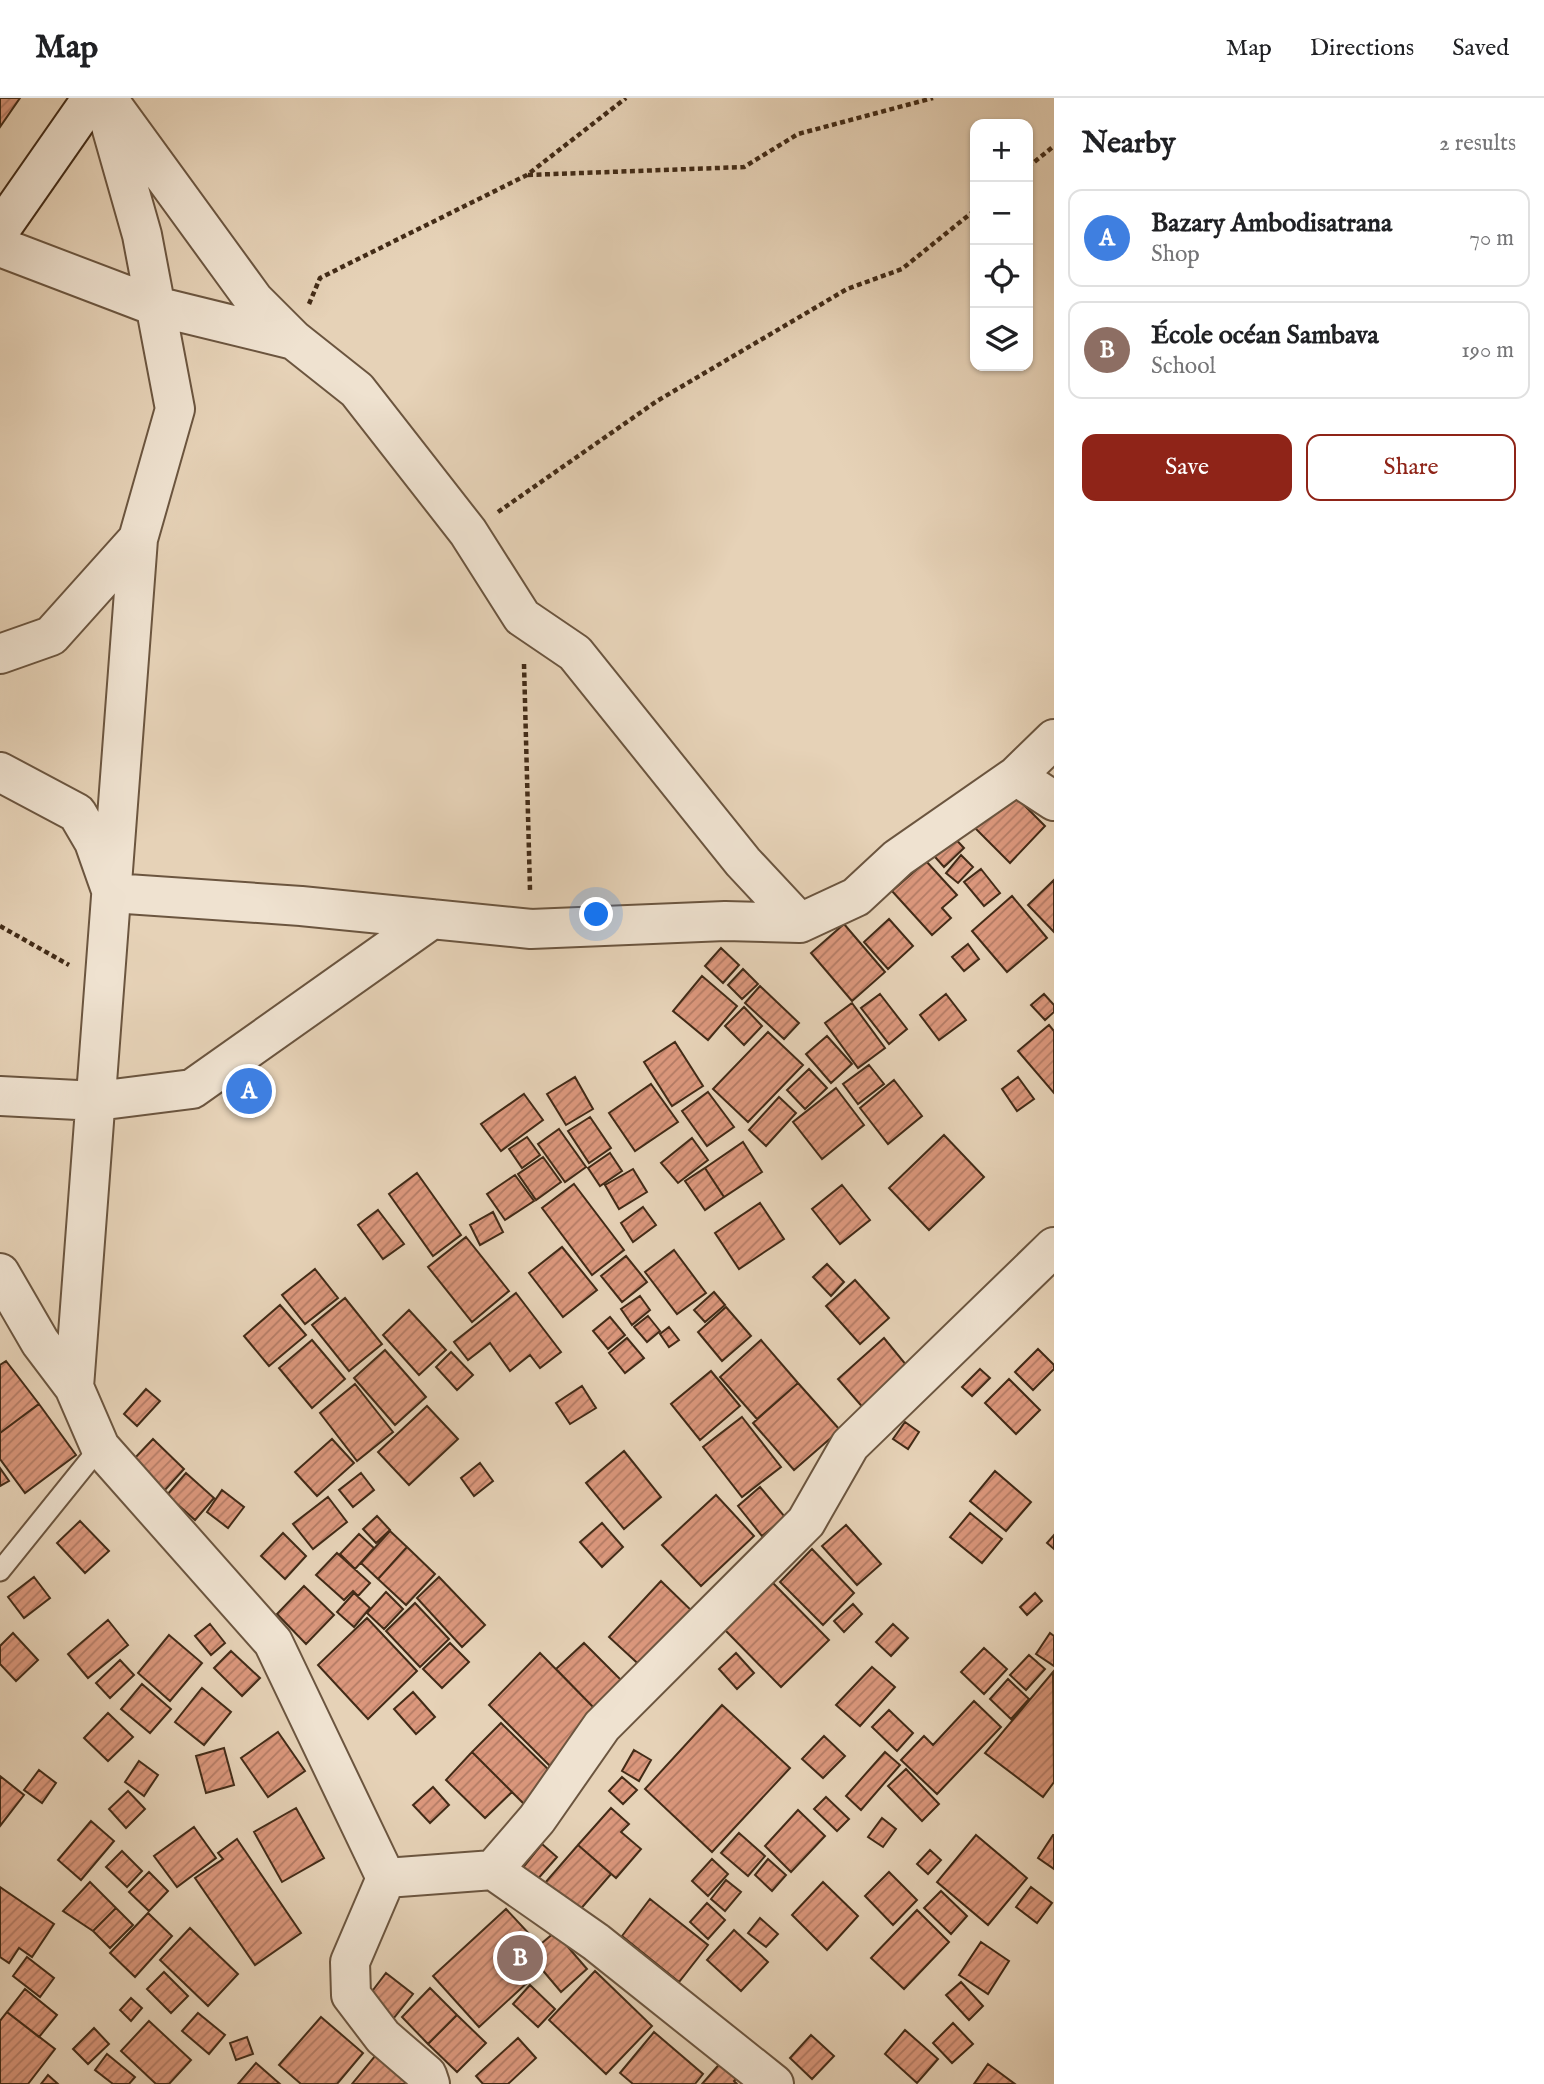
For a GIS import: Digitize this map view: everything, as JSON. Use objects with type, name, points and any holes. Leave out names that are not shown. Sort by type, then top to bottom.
[{"type":"street","points":[[0,230],[11,192],[92,98]]},
{"type":"street","points":[[74,1387],[138,539],[175,409],[142,235],[105,98]]},
{"type":"street","points":[[105,98],[254,300],[294,341],[356,390],[468,532],[522,617],[575,653],[743,862],[800,923]]},
{"type":"street","points":[[0,247],[155,306],[294,341]]},
{"type":"street","points":[[0,654],[51,636],[138,539]]},
{"type":"street","points":[[112,893],[301,906],[531,929],[725,922],[800,923],[856,897],[898,858],[1016,776],[1054,739]]},
{"type":"street","points":[[0,772],[77,813],[94,842],[112,893]]},
{"type":"street","points":[[1016,776],[1054,802]]},
{"type":"street","points":[[0,1096],[97,1101],[192,1089],[432,919]]},
{"type":"street","points":[[493,1870],[537,1819],[602,1726],[806,1522],[850,1445],[1054,1247]]},
{"type":"street","points":[[0,1273],[40,1342],[74,1387],[100,1447],[273,1642],[386,1878],[350,1962],[351,1996],[383,2037],[427,2075],[430,2084]]},
{"type":"street","points":[[386,1878],[493,1870],[596,1942],[774,2084]]},
{"type":"lane","points":[[0,1572],[100,1447]]},
{"type":"path","points":[[294,341],[320,278],[527,175],[626,98]]},
{"type":"path","points":[[527,175],[744,167],[798,134],[933,98]]},
{"type":"path","points":[[1033,163],[1054,146]]},
{"type":"path","points":[[468,532],[657,401],[847,289],[902,270],[970,214]]},
{"type":"path","points":[[522,617],[531,929]]},
{"type":"path","points":[[0,926],[106,986]]},
{"type":"building","points":[[0,98],[20,98],[0,127]]},
{"type":"building","points":[[1009,790],[1045,826],[1010,863],[973,826]]},
{"type":"building","points":[[948,831],[964,848],[944,867],[928,849]]},
{"type":"building","points":[[961,855],[973,867],[958,883],[946,873]]},
{"type":"building","points":[[926,861],[957,895],[942,908],[951,918],[932,935],[892,891]]},
{"type":"building","points":[[981,869],[1000,893],[984,906],[964,882]]},
{"type":"building","points":[[1054,880],[1054,932],[1028,905]]},
{"type":"building","points":[[1012,896],[1047,938],[1007,972],[972,931]]},
{"type":"building","points":[[889,919],[913,946],[888,969],[864,942]]},
{"type":"building","points":[[844,924],[885,972],[852,1001],[811,953]]},
{"type":"building","points":[[968,944],[979,959],[964,971],[952,957]]},
{"type":"building","points":[[721,948],[739,965],[723,983],[705,966]]},
{"type":"building","points":[[743,969],[758,984],[742,999],[728,985]]},
{"type":"building","points":[[702,976],[737,1006],[708,1040],[673,1011]]},
{"type":"building","points":[[760,986],[799,1023],[784,1039],[745,1003]]},
{"type":"building","points":[[880,994],[907,1029],[889,1044],[861,1008]]},
{"type":"building","points":[[946,994],[966,1020],[939,1040],[920,1015]]},
{"type":"building","points":[[1044,994],[1054,1005],[1054,1012],[1045,1020],[1031,1005]]},
{"type":"building","points":[[852,1003],[885,1048],[858,1068],[825,1023]]},
{"type":"building","points":[[744,1007],[762,1026],[744,1045],[725,1026]]},
{"type":"building","points":[[1049,1025],[1054,1031],[1054,1093],[1018,1051]]},
{"type":"building","points":[[768,1032],[803,1065],[748,1122],[713,1089]]},
{"type":"building","points":[[827,1036],[852,1064],[831,1083],[806,1054]]},
{"type":"building","points":[[675,1042],[703,1086],[672,1106],[644,1062]]},
{"type":"building","points":[[869,1065],[884,1084],[858,1104],[843,1084]]},
{"type":"building","points":[[809,1069],[827,1088],[805,1109],[787,1090]]},
{"type":"building","points":[[575,1077],[593,1109],[566,1125],[547,1094]]},
{"type":"building","points":[[1018,1077],[1034,1099],[1017,1111],[1002,1089]]},
{"type":"building","points":[[894,1080],[922,1116],[888,1144],[860,1108]]},
{"type":"building","points":[[651,1084],[678,1122],[635,1151],[609,1113]]},
{"type":"building","points":[[836,1088],[864,1125],[822,1159],[793,1122]]},
{"type":"building","points":[[708,1092],[734,1127],[707,1146],[682,1111]]},
{"type":"building","points":[[524,1094],[543,1120],[501,1151],[481,1124]]},
{"type":"building","points":[[779,1097],[796,1113],[766,1146],[749,1130]]},
{"type":"building","points":[[590,1117],[611,1148],[589,1163],[568,1131]]},
{"type":"building","points":[[559,1129],[586,1167],[565,1182],[538,1144]]},
{"type":"building","points":[[944,1135],[984,1177],[929,1230],[889,1188]]},
{"type":"building","points":[[527,1137],[540,1155],[522,1168],[509,1149]]},
{"type":"building","points":[[692,1138],[708,1160],[678,1183],[661,1163]]},
{"type":"building","points":[[743,1142],[762,1172],[724,1197],[705,1168]]},
{"type":"building","points":[[610,1153],[622,1171],[600,1186],[588,1168]]},
{"type":"building","points":[[543,1157],[561,1182],[536,1200],[518,1174]]},
{"type":"building","points":[[705,1168],[724,1197],[705,1210],[685,1181]]},
{"type":"building","points":[[633,1169],[647,1192],[619,1209],[605,1185]]},
{"type":"building","points":[[417,1173],[461,1235],[433,1256],[389,1194]]},
{"type":"building","points":[[515,1175],[534,1201],[505,1220],[487,1194]]},
{"type":"building","points":[[574,1184],[624,1250],[592,1275],[542,1208]]},
{"type":"building","points":[[842,1185],[870,1220],[840,1244],[812,1209]]},
{"type":"building","points":[[760,1203],[784,1239],[739,1269],[715,1233]]},
{"type":"building","points":[[643,1207],[656,1225],[633,1242],[621,1223]]},
{"type":"building","points":[[378,1210],[404,1244],[383,1259],[358,1225]]},
{"type":"building","points":[[493,1212],[503,1232],[480,1245],[470,1225]]},
{"type":"building","points":[[466,1237],[509,1291],[472,1322],[428,1267]]},
{"type":"building","points":[[562,1247],[597,1290],[563,1317],[529,1273]]},
{"type":"building","points":[[674,1250],[706,1293],[677,1314],[645,1272]]},
{"type":"building","points":[[626,1256],[647,1282],[622,1302],[601,1276]]},
{"type":"building","points":[[827,1264],[844,1282],[831,1296],[813,1277]]},
{"type":"building","points":[[315,1269],[338,1298],[305,1324],[282,1295]]},
{"type":"building","points":[[855,1280],[889,1318],[860,1344],[826,1306]]},
{"type":"building","points":[[714,1292],[725,1305],[705,1322],[694,1310]]},
{"type":"building","points":[[516,1293],[561,1352],[540,1368],[530,1355],[510,1371],[490,1343],[468,1360],[454,1342]]},
{"type":"building","points":[[640,1296],[650,1310],[632,1325],[621,1309]]},
{"type":"building","points":[[345,1298],[382,1344],[349,1371],[312,1325]]},
{"type":"building","points":[[280,1305],[306,1335],[269,1366],[244,1336]]},
{"type":"building","points":[[726,1307],[751,1336],[722,1361],[698,1332]]},
{"type":"building","points":[[409,1310],[446,1350],[419,1375],[383,1335]]},
{"type":"building","points":[[648,1316],[660,1331],[647,1342],[634,1327]]},
{"type":"building","points":[[610,1317],[625,1335],[608,1349],[593,1331]]},
{"type":"building","points":[[669,1327],[679,1340],[669,1347],[660,1334]]},
{"type":"building","points":[[627,1338],[644,1358],[625,1373],[609,1353]]},
{"type":"building","points":[[884,1338],[912,1372],[866,1411],[838,1379]]},
{"type":"building","points":[[312,1340],[345,1379],[312,1408],[279,1368]]},
{"type":"building","points":[[761,1340],[798,1383],[757,1419],[720,1377]]},
{"type":"building","points":[[1038,1349],[1054,1365],[1054,1369],[1033,1390],[1015,1372]]},
{"type":"building","points":[[385,1350],[426,1397],[395,1425],[354,1378]]},
{"type":"building","points":[[451,1352],[473,1375],[457,1390],[436,1367]]},
{"type":"building","points":[[6,1361],[39,1404],[0,1433],[0,1365]]},
{"type":"building","points":[[980,1369],[990,1378],[972,1396],[962,1387]]},
{"type":"building","points":[[711,1371],[740,1406],[700,1440],[671,1404]]},
{"type":"building","points":[[1009,1379],[1040,1410],[1016,1434],[985,1403]]},
{"type":"building","points":[[798,1383],[840,1430],[794,1470],[753,1423]]},
{"type":"building","points":[[355,1384],[393,1432],[357,1461],[320,1413]]},
{"type":"building","points":[[582,1386],[596,1408],[570,1424],[556,1403]]},
{"type":"building","points":[[146,1389],[160,1401],[137,1426],[124,1414]]},
{"type":"building","points":[[39,1404],[76,1455],[25,1493],[0,1459],[0,1433]]},
{"type":"building","points":[[427,1406],[458,1439],[409,1485],[378,1452]]},
{"type":"building","points":[[742,1417],[781,1467],[742,1497],[703,1447]]},
{"type":"building","points":[[905,1422],[919,1432],[908,1449],[893,1439]]},
{"type":"building","points":[[153,1439],[184,1469],[164,1491],[133,1460]]},
{"type":"building","points":[[332,1439],[354,1463],[317,1496],[295,1472]]},
{"type":"building","points":[[624,1451],[661,1497],[624,1529],[586,1483]]},
{"type":"building","points":[[480,1463],[493,1481],[474,1496],[461,1478]]},
{"type":"building","points":[[0,1468],[9,1481],[0,1486]]},
{"type":"building","points":[[995,1471],[1031,1502],[1006,1531],[970,1501]]},
{"type":"building","points":[[186,1473],[214,1498],[195,1520],[167,1495]]},
{"type":"building","points":[[361,1473],[374,1490],[353,1507],[339,1490]]},
{"type":"building","points":[[760,1487],[785,1517],[762,1536],[738,1506]]},
{"type":"building","points":[[222,1490],[244,1507],[228,1528],[207,1512]]},
{"type":"building","points":[[716,1495],[754,1536],[701,1586],[662,1545]]},
{"type":"building","points":[[328,1497],[347,1522],[313,1549],[293,1524]]},
{"type":"building","points":[[970,1513],[1002,1539],[982,1563],[950,1537]]},
{"type":"building","points":[[377,1516],[390,1530],[376,1543],[363,1529]]},
{"type":"building","points":[[80,1521],[109,1551],[85,1573],[57,1543]]},
{"type":"building","points":[[602,1523],[623,1547],[602,1567],[580,1542]]},
{"type":"building","points":[[846,1525],[881,1564],[857,1585],[822,1546]]},
{"type":"building","points":[[390,1531],[407,1547],[378,1579],[361,1563]]},
{"type":"building","points":[[283,1533],[306,1556],[285,1579],[261,1556]]},
{"type":"building","points":[[359,1534],[374,1548],[355,1569],[340,1554]]},
{"type":"building","points":[[1054,1535],[1054,1549],[1047,1543]]},
{"type":"building","points":[[407,1547],[435,1574],[406,1605],[378,1579]]},
{"type":"building","points":[[812,1549],[854,1593],[823,1625],[780,1582]]},
{"type":"building","points":[[337,1553],[370,1583],[358,1596],[353,1591],[344,1600],[316,1575]]},
{"type":"building","points":[[34,1577],[50,1598],[24,1618],[8,1597]]},
{"type":"building","points":[[439,1577],[485,1625],[462,1647],[417,1598]]},
{"type":"building","points":[[661,1581],[696,1615],[645,1670],[609,1637]]},
{"type":"building","points":[[771,1581],[829,1640],[781,1687],[723,1628]]},
{"type":"building","points":[[304,1586],[334,1615],[306,1644],[277,1614]]},
{"type":"building","points":[[386,1592],[403,1609],[384,1629],[367,1613]]},
{"type":"building","points":[[354,1593],[370,1608],[354,1627],[337,1612]]},
{"type":"building","points":[[1035,1593],[1042,1601],[1027,1615],[1020,1607]]},
{"type":"building","points":[[415,1603],[449,1639],[420,1667],[386,1631]]},
{"type":"building","points":[[853,1604],[862,1614],[844,1632],[834,1621]]},
{"type":"building","points":[[367,1618],[417,1671],[368,1719],[318,1665]]},
{"type":"building","points":[[108,1620],[128,1645],[88,1678],[68,1654]]},
{"type":"building","points":[[210,1624],[225,1643],[211,1655],[195,1636]]},
{"type":"building","points":[[893,1624],[908,1638],[891,1656],[876,1642]]},
{"type":"building","points":[[13,1633],[38,1660],[16,1681],[0,1664],[0,1646]]},
{"type":"building","points":[[1050,1633],[1054,1636],[1054,1666],[1036,1654]]},
{"type":"building","points":[[169,1635],[202,1663],[170,1701],[138,1673]]},
{"type":"building","points":[[450,1643],[469,1662],[442,1688],[423,1669]]},
{"type":"building","points":[[584,1643],[623,1682],[596,1710],[556,1669]]},
{"type":"building","points":[[984,1648],[1007,1669],[984,1694],[961,1672]]},
{"type":"building","points":[[231,1651],[260,1678],[242,1696],[214,1668]]},
{"type":"building","points":[[540,1653],[596,1710],[552,1768],[489,1705]]},
{"type":"building","points":[[736,1653],[754,1673],[737,1689],[719,1669]]},
{"type":"building","points":[[1029,1655],[1045,1669],[1026,1690],[1010,1675]]},
{"type":"building","points":[[120,1660],[134,1675],[110,1698],[96,1683]]},
{"type":"building","points":[[872,1667],[895,1687],[860,1726],[836,1705]]},
{"type":"building","points":[[1053,1672],[1054,1782],[1043,1797],[985,1753]]},
{"type":"building","points":[[1008,1679],[1029,1699],[1011,1719],[990,1699]]},
{"type":"building","points":[[142,1684],[171,1709],[150,1733],[121,1709]]},
{"type":"building","points":[[202,1688],[231,1712],[204,1745],[175,1722]]},
{"type":"building","points":[[413,1692],[435,1717],[416,1734],[394,1709]]},
{"type":"building","points":[[974,1701],[1001,1727],[937,1794],[901,1760],[924,1736],[933,1745]]},
{"type":"building","points":[[722,1705],[790,1768],[712,1852],[645,1789]]},
{"type":"building","points":[[889,1710],[913,1733],[897,1751],[872,1727]]},
{"type":"building","points":[[108,1713],[133,1737],[108,1761],[84,1738]]},
{"type":"building","points":[[501,1723],[553,1774],[524,1804],[472,1752]]},
{"type":"building","points":[[278,1732],[305,1771],[268,1797],[241,1758]]},
{"type":"building","points":[[824,1736],[845,1756],[823,1778],[802,1759]]},
{"type":"building","points":[[224,1748],[234,1785],[206,1793],[196,1756]]},
{"type":"building","points":[[634,1750],[651,1760],[639,1781],[622,1771]]},
{"type":"building","points":[[472,1752],[512,1792],[485,1818],[446,1780]]},
{"type":"building","points":[[885,1752],[900,1765],[861,1810],[846,1796]]},
{"type":"building","points":[[139,1761],[158,1775],[144,1796],[125,1782]]},
{"type":"building","points":[[906,1769],[939,1804],[922,1821],[888,1786]]},
{"type":"building","points":[[39,1770],[56,1783],[42,1803],[24,1790]]},
{"type":"building","points":[[0,1776],[24,1795],[0,1826]]},
{"type":"building","points":[[622,1777],[637,1790],[623,1804],[609,1791]]},
{"type":"building","points":[[433,1787],[449,1805],[430,1823],[413,1805]]},
{"type":"building","points":[[128,1791],[145,1809],[126,1828],[109,1809]]},
{"type":"building","points":[[826,1797],[849,1819],[837,1831],[814,1809]]},
{"type":"building","points":[[296,1808],[324,1858],[282,1882],[254,1832]]},
{"type":"building","points":[[611,1808],[629,1824],[621,1832],[641,1849],[616,1878],[578,1845]]},
{"type":"building","points":[[798,1810],[825,1836],[791,1872],[765,1846]]},
{"type":"building","points":[[882,1818],[896,1829],[883,1847],[868,1837]]},
{"type":"building","points":[[91,1821],[114,1841],[81,1880],[58,1860]]},
{"type":"building","points":[[194,1827],[216,1858],[177,1887],[154,1856]]},
{"type":"building","points":[[739,1833],[765,1856],[748,1876],[721,1853]]},
{"type":"building","points":[[976,1835],[1027,1878],[988,1925],[937,1882]]},
{"type":"building","points":[[1054,1835],[1054,1869],[1038,1858]]},
{"type":"building","points":[[237,1839],[301,1933],[255,1965],[195,1878],[223,1859],[218,1853]]},
{"type":"building","points":[[542,1844],[557,1857],[536,1881],[522,1869]]},
{"type":"building","points":[[578,1845],[611,1874],[578,1912],[545,1883]]},
{"type":"building","points":[[930,1850],[941,1860],[928,1874],[917,1864]]},
{"type":"building","points":[[122,1851],[142,1871],[127,1887],[106,1867]]},
{"type":"building","points":[[712,1859],[728,1874],[708,1896],[692,1881]]},
{"type":"building","points":[[768,1859],[786,1875],[772,1891],[755,1875]]},
{"type":"building","points":[[149,1872],[168,1891],[149,1911],[129,1892]]},
{"type":"building","points":[[889,1872],[917,1900],[893,1925],[865,1896]]},
{"type":"building","points":[[726,1880],[741,1892],[725,1911],[711,1899]]},
{"type":"building","points":[[90,1882],[116,1908],[93,1931],[63,1911]]},
{"type":"building","points":[[823,1882],[858,1916],[827,1950],[792,1915]]},
{"type":"building","points":[[0,1887],[54,1924],[32,1957],[19,1948],[9,1963],[0,1957]]},
{"type":"building","points":[[1031,1887],[1052,1903],[1037,1923],[1016,1907]]},
{"type":"building","points":[[941,1891],[967,1916],[951,1934],[924,1908]]},
{"type":"building","points":[[650,1899],[708,1945],[679,1982],[622,1936]]},
{"type":"building","points":[[707,1903],[725,1920],[708,1939],[690,1922]]},
{"type":"building","points":[[116,1908],[133,1925],[110,1948],[93,1931]]},
{"type":"building","points":[[506,1909],[533,1938],[521,1949],[541,1970],[479,2027],[433,1976]]},
{"type":"building","points":[[917,1910],[949,1942],[904,1989],[871,1958]]},
{"type":"building","points":[[148,1913],[172,1936],[135,1977],[110,1953]]},
{"type":"building","points":[[760,1918],[778,1934],[766,1947],[748,1933]]},
{"type":"building","points":[[190,1928],[238,1974],[208,2006],[160,1960]]},
{"type":"building","points":[[734,1930],[768,1962],[741,1991],[707,1960]]},
{"type":"building","points":[[555,1932],[587,1969],[561,1992],[529,1954]]},
{"type":"building","points":[[981,1942],[1009,1961],[988,1994],[959,1975]]},
{"type":"building","points":[[27,1957],[54,1978],[40,1997],[13,1976]]},
{"type":"building","points":[[595,1971],[652,2026],[606,2074],[549,2020]]},
{"type":"building","points":[[164,1972],[188,1996],[171,2013],[147,1989]]},
{"type":"building","points":[[386,1973],[413,1994],[393,2019],[367,1998]]},
{"type":"building","points":[[961,1982],[983,2006],[969,2020],[946,1995]]},
{"type":"building","points":[[530,1985],[555,2009],[538,2027],[513,2004]]},
{"type":"building","points":[[430,1988],[457,2015],[428,2044],[402,2017]]},
{"type":"building","points":[[25,1989],[57,2015],[39,2037],[7,2012]]},
{"type":"building","points":[[131,1998],[142,2008],[131,2021],[120,2010]]},
{"type":"building","points":[[7,2012],[55,2049],[28,2084],[0,2084],[0,2021]]},
{"type":"building","points":[[198,2013],[225,2035],[209,2054],[182,2031]]},
{"type":"building","points":[[457,2015],[486,2043],[457,2072],[428,2044]]},
{"type":"building","points":[[321,2017],[363,2053],[337,2084],[301,2084],[279,2065]]},
{"type":"building","points":[[149,2021],[191,2060],[169,2084],[156,2084],[121,2051]]},
{"type":"building","points":[[953,2023],[973,2044],[952,2063],[933,2043]]},
{"type":"building","points":[[94,2028],[109,2044],[88,2064],[73,2049]]},
{"type":"building","points":[[905,2030],[938,2059],[917,2083],[885,2054]]},
{"type":"building","points":[[654,2032],[703,2074],[695,2084],[633,2084],[620,2073]]},
{"type":"building","points":[[811,2035],[834,2056],[812,2079],[790,2058]]},
{"type":"building","points":[[247,2037],[253,2054],[236,2060],[230,2043]]},
{"type":"building","points":[[518,2038],[536,2058],[508,2084],[483,2084],[476,2076]]},
{"type":"building","points":[[107,2054],[135,2077],[129,2084],[113,2084],[95,2070]]},
{"type":"building","points":[[375,2056],[412,2082],[412,2084],[352,2084]]},
{"type":"building","points":[[723,2060],[740,2075],[734,2081],[737,2084],[702,2084]]},
{"type":"building","points":[[256,2063],[280,2084],[238,2084]]},
{"type":"building","points":[[988,2064],[1015,2084],[974,2084]]},
{"type":"building","points":[[48,2075],[58,2084],[41,2084]]},
{"type":"place","name":"Bazary Ambodisatrana","points":[[249,1091]]},
{"type":"place","name":"École océan Sambava","points":[[520,1958]]}]
